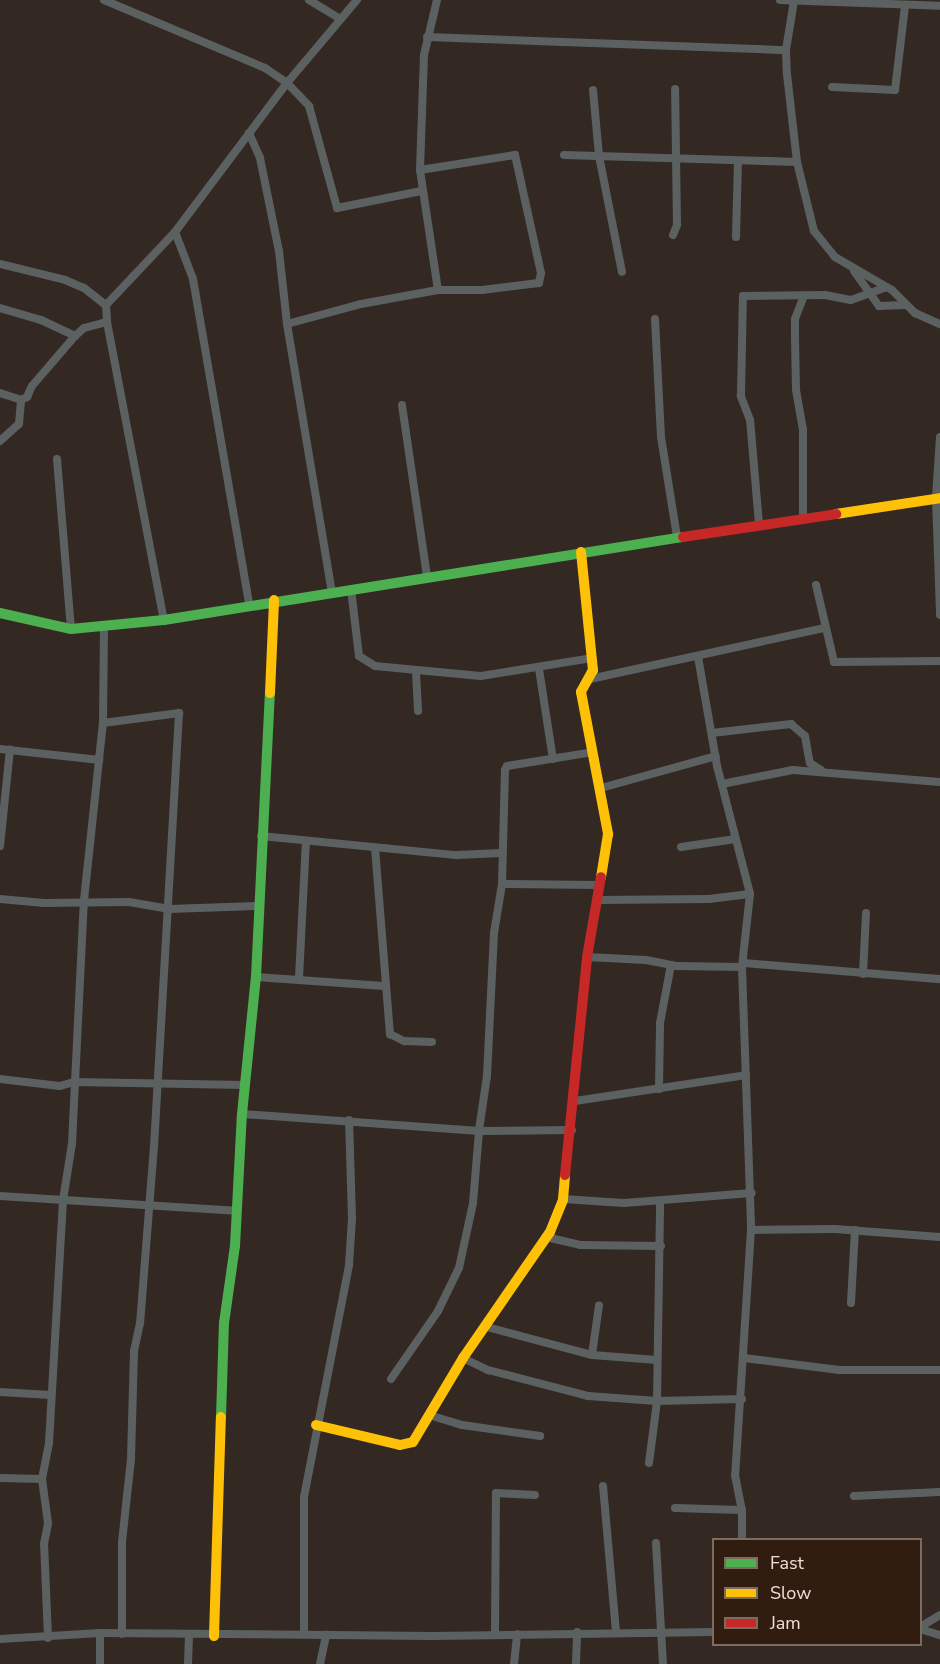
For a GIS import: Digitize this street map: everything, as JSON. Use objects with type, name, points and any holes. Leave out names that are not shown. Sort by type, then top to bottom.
[{"type":"street","points":[[104,0],[265,68],[287,83],[309,106],[337,208],[421,191]]},
{"type":"street","points":[[309,0],[341,19]]},
{"type":"street","points":[[164,620],[107,322],[106,305],[174,232],[287,83],[357,0]]},
{"type":"street","points":[[437,0],[427,37],[420,170],[421,191],[438,290]]},
{"type":"street","points":[[780,0],[940,6]]},
{"type":"street","points":[[794,1],[786,50],[797,162],[814,231],[835,257],[853,270],[887,287],[905,305],[940,324]]},
{"type":"street","points":[[832,87],[896,90],[905,6]]},
{"type":"street","points":[[427,37],[786,50]]},
{"type":"street","points":[[673,235],[677,225],[675,89]]},
{"type":"street","points":[[593,90],[599,156],[622,272]]},
{"type":"street","points":[[249,133],[260,158],[279,251],[287,324],[332,592]]},
{"type":"street","points":[[287,324],[361,304],[438,290],[539,283],[541,273],[515,155],[420,170]]},
{"type":"street","points":[[564,155],[797,162]]},
{"type":"street","points":[[736,237],[738,161]]},
{"type":"street","points":[[174,232],[193,279],[249,604]]},
{"type":"street","points":[[0,264],[64,280],[106,305]]},
{"type":"street","points":[[853,270],[868,295],[879,306],[905,305]]},
{"type":"street","points":[[759,524],[750,420],[741,396],[743,296],[804,296],[851,300],[887,287]]},
{"type":"street","points":[[803,516],[803,430],[796,390],[795,319],[804,296]]},
{"type":"street","points":[[0,308],[41,320],[75,336]]},
{"type":"street","points":[[655,319],[661,437],[677,537]]},
{"type":"street","points":[[0,441],[21,420],[21,400],[75,336],[84,328],[107,322]]},
{"type":"street","points":[[0,393],[21,400]]},
{"type":"street","points":[[402,405],[427,577]]},
{"type":"street","points":[[940,437],[938,498],[940,615]]},
{"type":"street","points":[[57,459],[71,629]]},
{"type":"street","points":[[0,613],[71,629],[164,620],[249,604],[803,516],[938,498]]},
{"type":"street","points":[[581,552],[592,658],[590,679]]},
{"type":"street","points":[[816,585],[824,628],[834,662],[940,661]]},
{"type":"street","points":[[351,589],[362,660],[381,668],[481,676],[539,669],[592,658]]},
{"type":"street","points":[[214,1636],[224,1323],[256,977],[257,906],[274,600]]},
{"type":"street","points":[[48,1638],[44,1544],[48,1523],[42,1479],[51,1395],[63,1200],[72,1143],[84,900],[103,723],[104,627]]},
{"type":"street","points":[[316,1425],[406,1446],[429,1415],[463,1358],[487,1327],[546,1237],[563,1199],[575,1101],[587,957],[598,885],[608,843],[601,788],[581,692],[582,684],[590,679],[824,628]]},
{"type":"street","points":[[698,657],[722,784],[750,894],[743,965],[752,1193],[742,1399],[735,1475],[742,1510],[742,1538]]},
{"type":"street","points":[[539,669],[553,759]]},
{"type":"street","points":[[416,672],[418,711]]},
{"type":"street","points":[[103,723],[179,713],[169,909],[149,1206],[140,1323],[134,1351],[131,1459],[122,1542],[122,1634]]},
{"type":"street","points":[[712,733],[791,723],[805,736],[810,763],[822,771]]},
{"type":"street","points":[[0,749],[99,760]]},
{"type":"street","points":[[0,846],[10,750]]},
{"type":"street","points":[[391,1378],[438,1311],[459,1268],[473,1203],[479,1131],[487,1076],[494,933],[502,884],[506,809],[505,770],[507,766],[593,752]]},
{"type":"street","points":[[601,788],[716,756]]},
{"type":"street","points":[[722,784],[793,771],[822,771],[940,782]]},
{"type":"street","points":[[261,836],[456,855],[502,853]]},
{"type":"street","points":[[681,847],[735,839]]},
{"type":"street","points":[[298,978],[306,842]]},
{"type":"street","points":[[375,848],[384,986],[390,1034],[394,1039],[432,1042]]},
{"type":"street","points":[[502,884],[598,885]]},
{"type":"street","points":[[596,900],[709,899],[750,894]]},
{"type":"street","points":[[0,900],[44,903],[84,900],[129,902],[169,909],[257,906]]},
{"type":"street","points":[[863,974],[866,913]]},
{"type":"street","points":[[587,957],[671,965],[743,965],[940,979]]},
{"type":"street","points":[[659,1089],[660,1023],[671,965]]},
{"type":"street","points":[[256,977],[298,978],[384,986]]},
{"type":"street","points":[[575,1101],[746,1075]]},
{"type":"street","points":[[0,1079],[60,1086],[74,1082],[245,1085]]},
{"type":"street","points":[[242,1114],[479,1131],[572,1130]]},
{"type":"street","points":[[303,1634],[304,1497],[316,1425],[346,1287],[352,1219],[349,1120]]},
{"type":"street","points":[[563,1199],[660,1202],[752,1193]]},
{"type":"street","points":[[0,1196],[236,1211]]},
{"type":"street","points":[[649,1463],[657,1401],[660,1202]]},
{"type":"street","points":[[751,1230],[855,1230],[940,1237]]},
{"type":"street","points":[[851,1303],[855,1230]]},
{"type":"street","points":[[546,1237],[580,1245],[661,1246]]},
{"type":"street","points":[[592,1355],[599,1305]]},
{"type":"street","points":[[487,1327],[592,1355],[657,1360]]},
{"type":"street","points":[[463,1358],[488,1370],[554,1390],[657,1401],[742,1399]]},
{"type":"street","points":[[744,1358],[839,1370],[940,1370]]},
{"type":"street","points":[[0,1392],[51,1395]]},
{"type":"street","points":[[429,1415],[462,1425],[540,1436]]},
{"type":"street","points":[[0,1478],[42,1479]]},
{"type":"street","points":[[603,1486],[616,1632]]},
{"type":"street","points":[[854,1496],[940,1492]]},
{"type":"street","points":[[495,1633],[496,1493],[535,1495]]},
{"type":"street","points":[[675,1508],[742,1510]]},
{"type":"street","points":[[656,1543],[663,1664]]},
{"type":"street","points":[[922,1627],[940,1615]]},
{"type":"street","points":[[922,1628],[940,1635]]},
{"type":"street","points":[[576,1664],[577,1632]]},
{"type":"street","points":[[0,1639],[100,1634],[214,1636],[712,1632]]},
{"type":"street","points":[[100,1634],[100,1664]]},
{"type":"street","points":[[514,1664],[517,1634]]},
{"type":"street","points":[[320,1664],[326,1635]]},
{"type":"street","points":[[188,1664],[189,1636]]},
{"type":"traffic: fast","points":[[0,613],[71,629],[164,620],[683,537]]},
{"type":"traffic: fast","points":[[221,1417],[224,1323],[235,1246],[242,1114],[256,977],[270,693]]},
{"type":"traffic: slow","points":[[836,514],[940,498]]},
{"type":"traffic: slow","points":[[581,552],[593,670],[581,692],[608,834],[601,877]]},
{"type":"traffic: slow","points":[[270,693],[274,600]]},
{"type":"traffic: slow","points":[[316,1425],[400,1445],[413,1442],[463,1358],[550,1232],[563,1199],[565,1175]]},
{"type":"traffic: slow","points":[[214,1636],[221,1417]]},
{"type":"traffic: jam","points":[[683,537],[836,514]]},
{"type":"traffic: jam","points":[[565,1175],[587,957],[601,877]]}]
